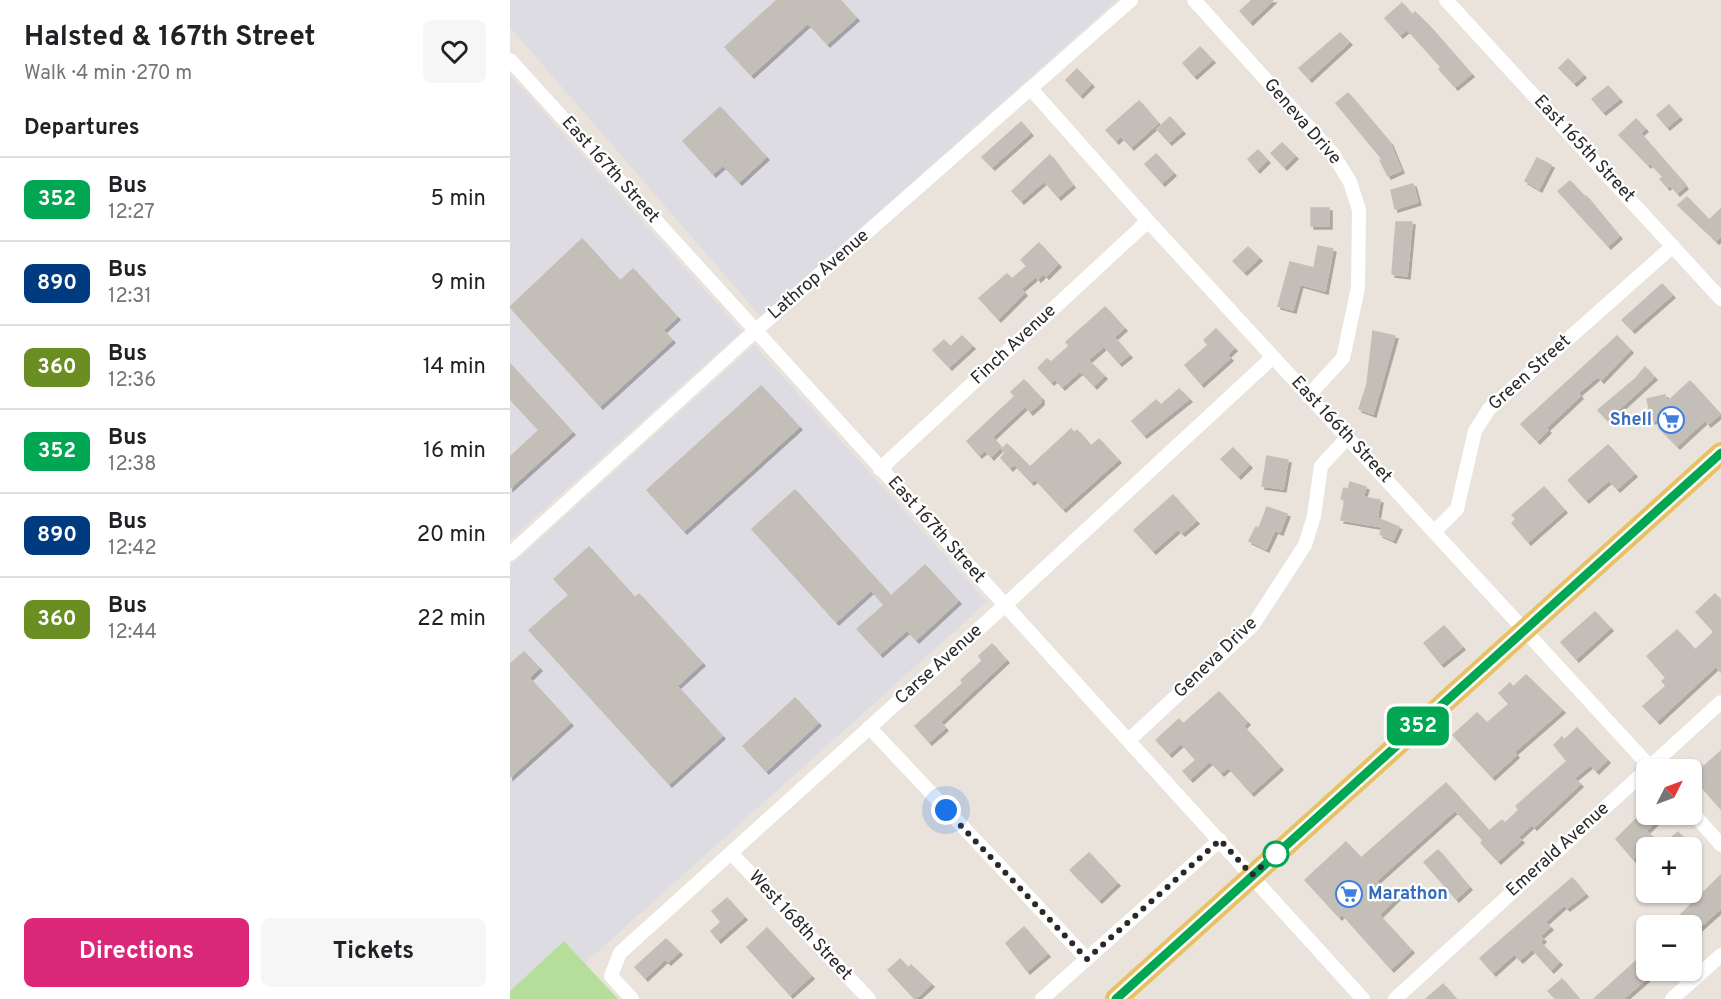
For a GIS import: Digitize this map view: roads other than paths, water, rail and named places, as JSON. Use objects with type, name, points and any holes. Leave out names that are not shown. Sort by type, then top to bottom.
[{"type":"main road","points":[[1116,999],[1721,453]]},
{"type":"street","name":"Lathrop Avenue","points":[[510,554],[755,331],[1131,0]]},
{"type":"street","name":"Geneva Drive","points":[[1194,0],[1333,154],[1350,182],[1359,210],[1359,288],[1343,358],[1308,396]]},
{"type":"street","name":"East 165th Street","points":[[1446,0],[1721,299]]},
{"type":"street","name":"East 167th Street","points":[[510,60],[1363,999]]},
{"type":"street","name":"East 166th Street","points":[[1031,89],[1308,396],[1644,759]]},
{"type":"street","name":"Finch Avenue","points":[[880,469],[1148,221]]},
{"type":"street","name":"Green Street","points":[[1435,531],[1457,509],[1475,431],[1489,409],[1673,246]]},
{"type":"street","name":"Carse Avenue","points":[[632,999],[611,976],[620,953],[1004,606],[1273,357]]},
{"type":"street","name":"Geneva Drive","points":[[1129,740],[1253,625],[1305,545],[1314,516],[1321,466],[1347,438]]},
{"type":"street","name":"Emerald Avenue","points":[[1661,759],[1721,702]]},
{"type":"street","points":[[869,727],[1087,959]]},
{"type":"street","name":"Emerald Avenue","points":[[1395,999],[1636,782]]},
{"type":"street","points":[[1702,823],[1721,844]]},
{"type":"street","points":[[1042,999],[1220,840]]},
{"type":"street","name":"West 168th Street","points":[[731,853],[869,999]]},
{"type":"street","points":[[1672,999],[1721,955]]},
{"type":"place","name":"Shell","points":[[1671,420]]},
{"type":"place","name":"Marathon","points":[[1349,894]]}]
